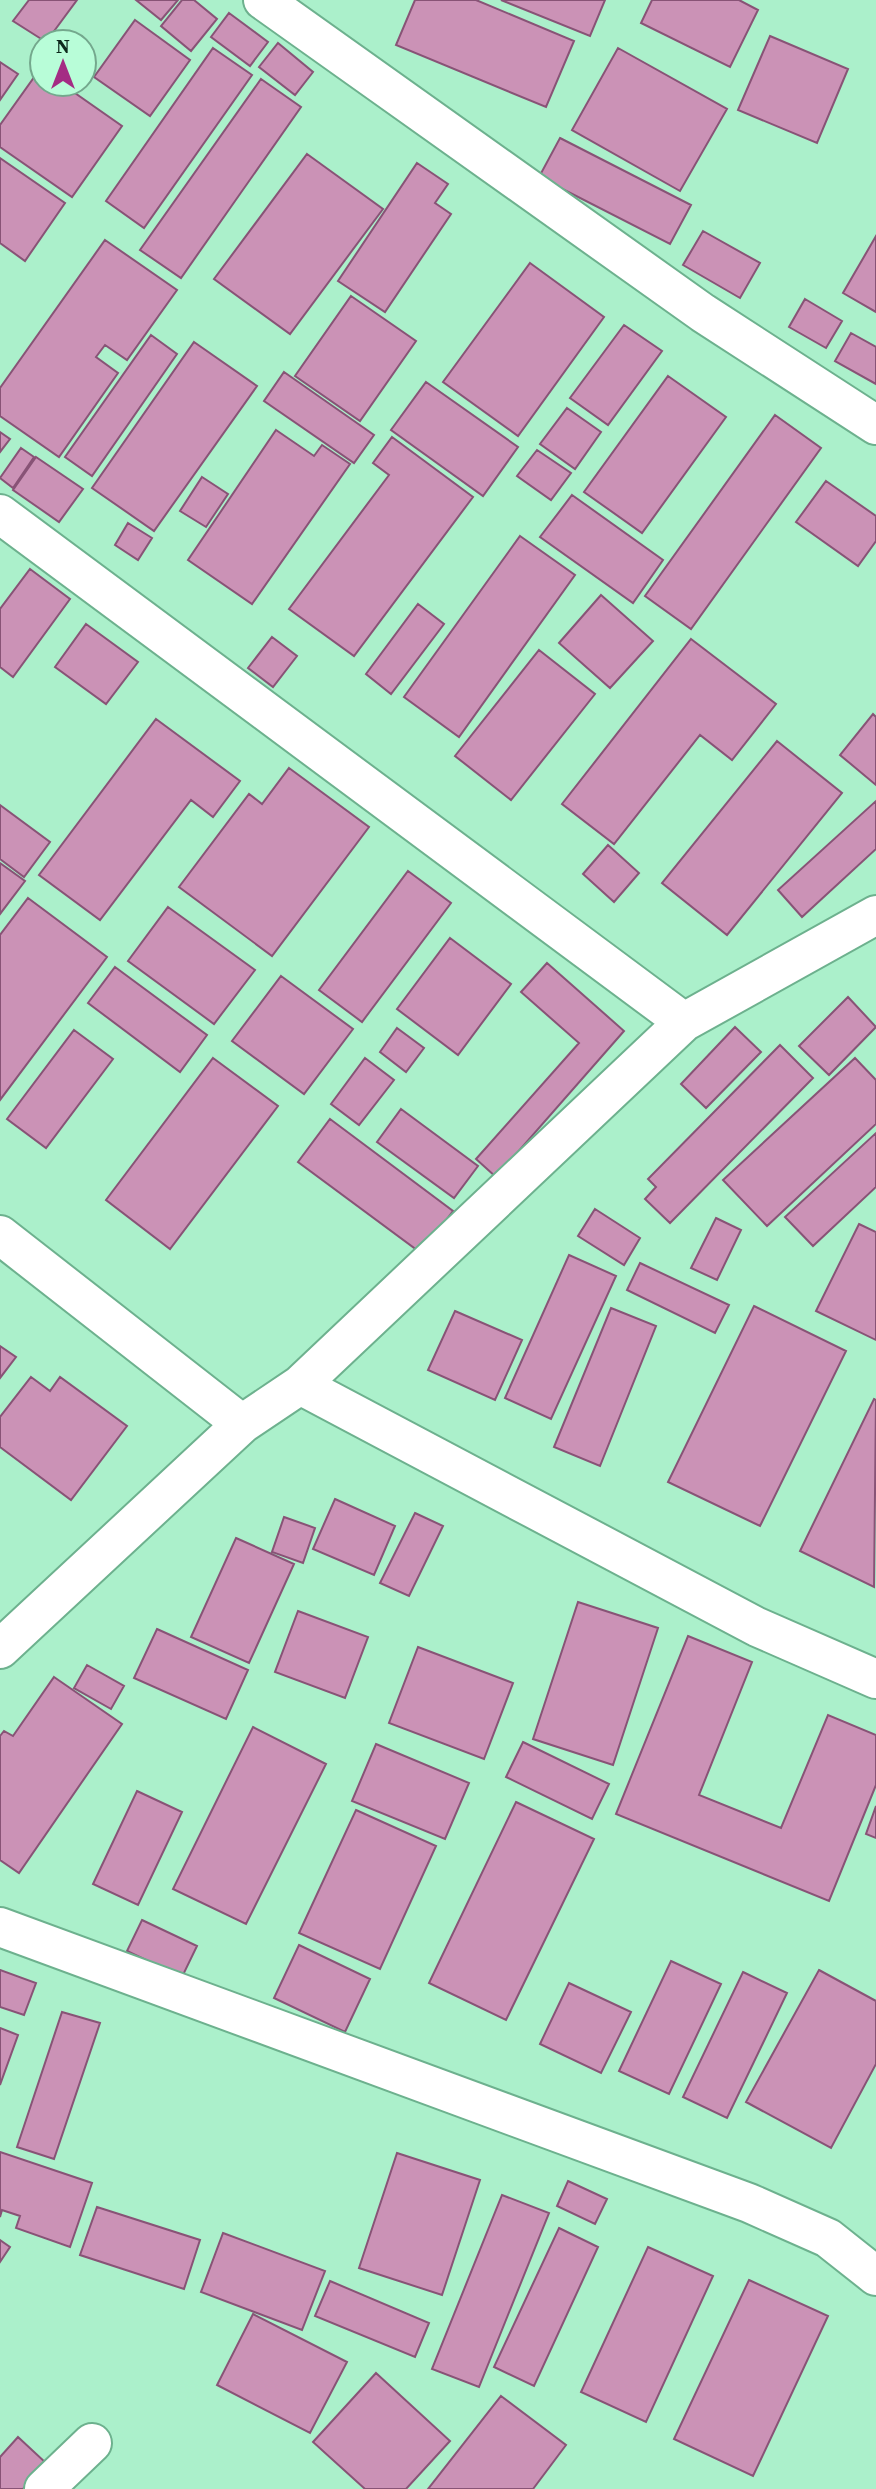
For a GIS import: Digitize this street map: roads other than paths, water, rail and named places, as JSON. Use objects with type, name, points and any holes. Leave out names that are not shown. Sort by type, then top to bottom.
[{"type":"street","points":[[264,0],[703,313],[876,425]]},
{"type":"street","points":[[0,514],[684,1022]]},
{"type":"street","points":[[0,1649],[242,1424],[300,1385],[684,1022],[876,915]]},
{"type":"street","points":[[0,1235],[242,1424]]},
{"type":"street","points":[[300,1385],[757,1627],[876,1679]]},
{"type":"street","points":[[0,1927],[750,2203],[828,2238],[876,2276]]},
{"type":"street","points":[[44,2489],[92,2443]]}]
